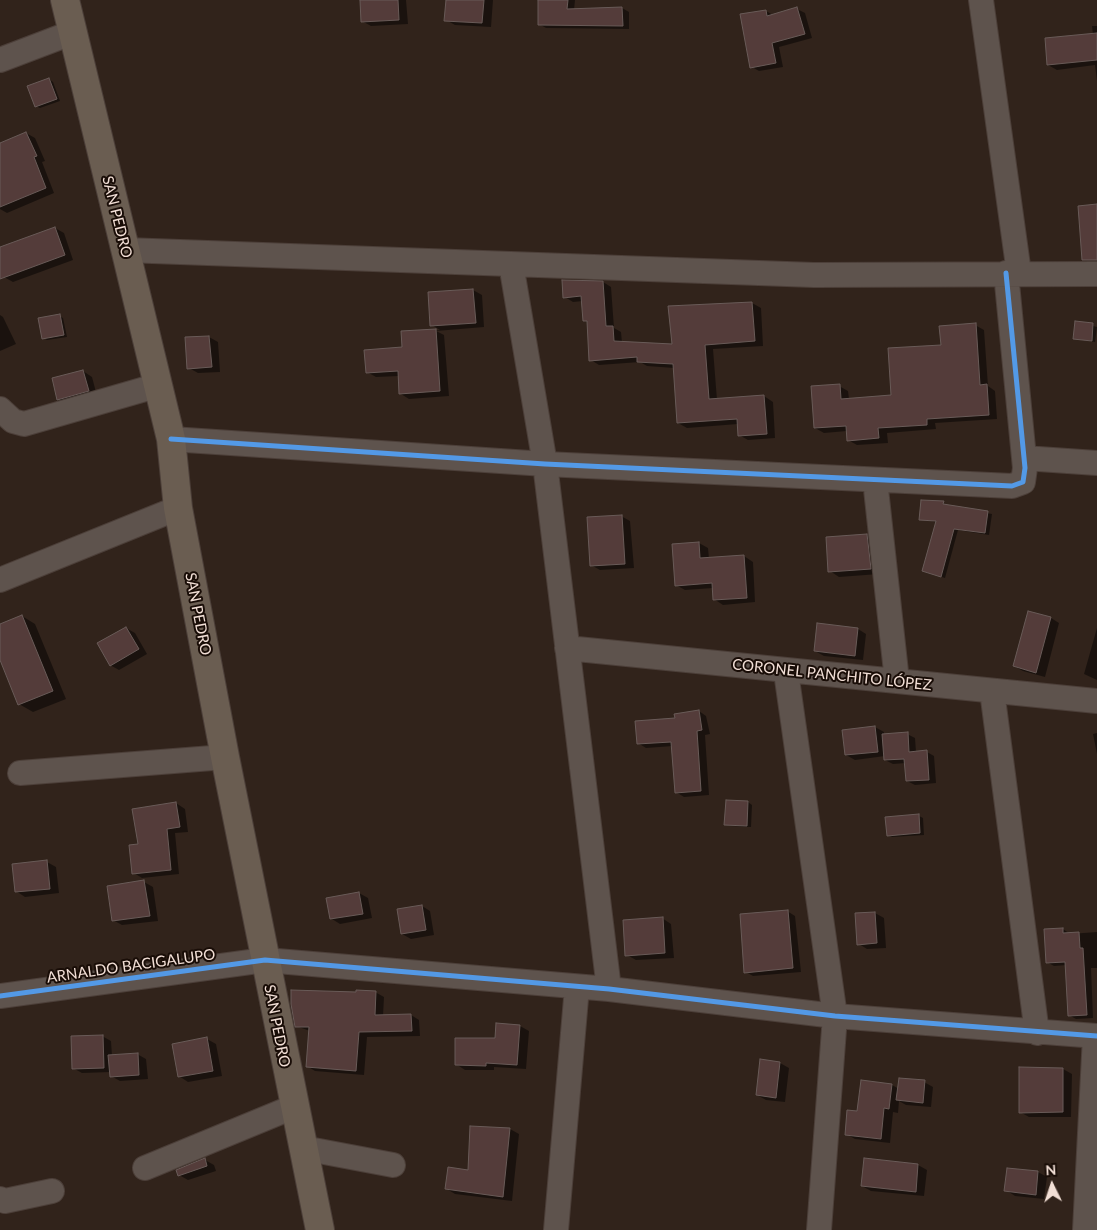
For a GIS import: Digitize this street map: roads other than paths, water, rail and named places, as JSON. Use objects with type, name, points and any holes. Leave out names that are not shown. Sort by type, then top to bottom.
[{"type":"main road","name":"SAN PEDRO","points":[[65,0],[71,33],[171,439],[178,508],[264,960],[320,1230]]},
{"type":"street","points":[[171,439],[545,464],[1012,486],[1023,482],[1024,458],[1012,273],[980,0]]},
{"type":"street","points":[[0,60],[71,33]]},
{"type":"street","points":[[125,250],[814,275],[1097,274]]},
{"type":"street","points":[[511,264],[545,464],[609,989]]},
{"type":"street","points":[[0,409],[13,421],[24,424],[159,385]]},
{"type":"street","points":[[1024,458],[1097,462]]},
{"type":"street","points":[[874,480],[896,681]]},
{"type":"street","points":[[0,580],[178,508]]},
{"type":"street","name":"CORONEL PANCHITO LÓPEZ","points":[[567,648],[786,672],[1097,701]]},
{"type":"street","points":[[786,672],[835,1016],[819,1230]]},
{"type":"street","points":[[992,691],[1038,1033]]},
{"type":"street","points":[[20,773],[225,757]]},
{"type":"street","name":"ARNALDO BACIGALUPO","points":[[0,996],[264,960],[609,989],[835,1016],[1096,1036]]},
{"type":"street","points":[[556,1230],[576,987]]},
{"type":"street","points":[[1085,1230],[1096,1036]]},
{"type":"street","points":[[145,1168],[293,1107]]},
{"type":"street","points":[[303,1148],[393,1165]]},
{"type":"street","points":[[0,1199],[5,1201],[52,1191]]}]
